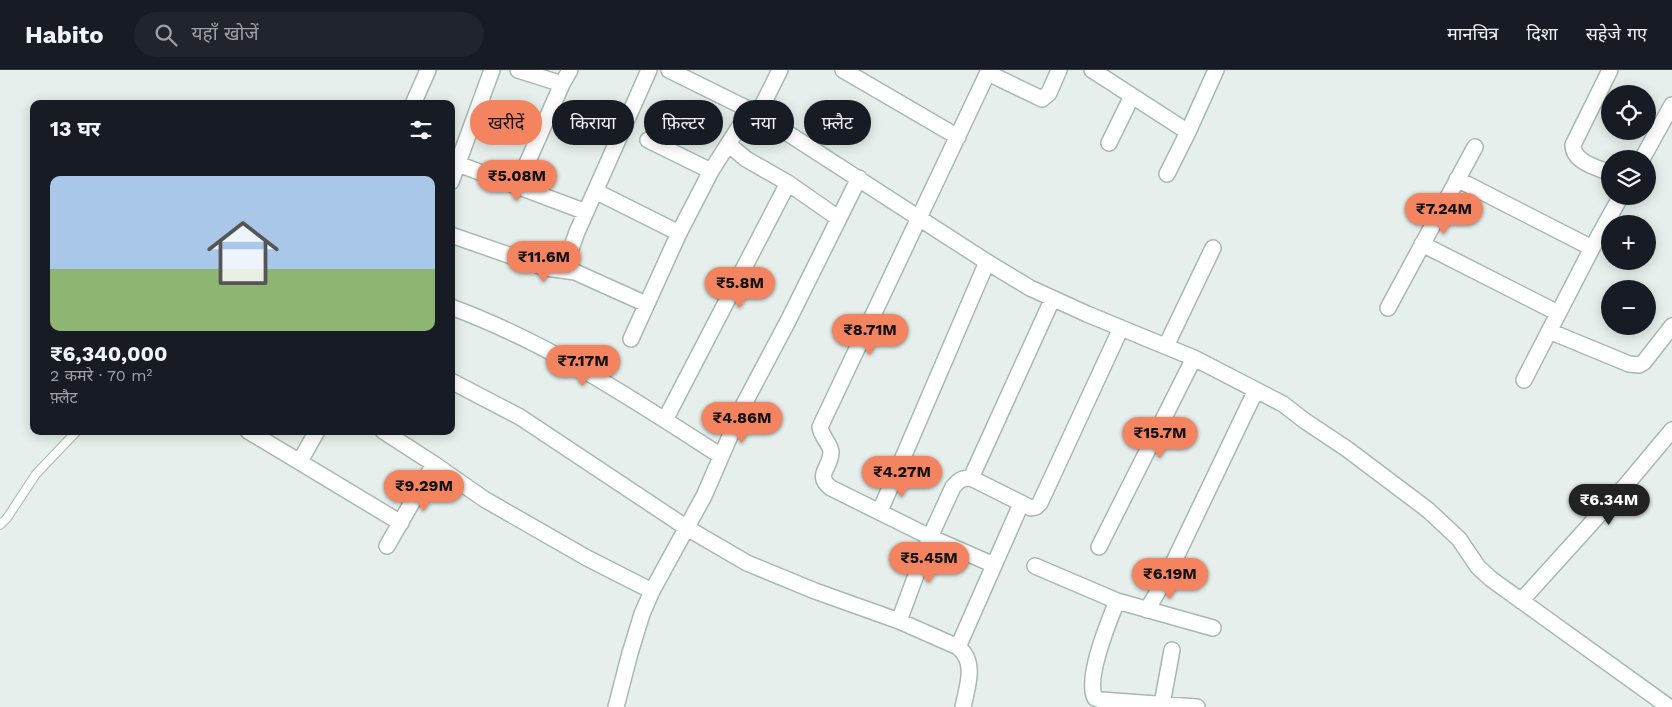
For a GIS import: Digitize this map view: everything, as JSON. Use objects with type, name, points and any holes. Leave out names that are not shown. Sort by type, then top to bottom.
[{"type":"street","points":[[415,100],[428,70]]},
{"type":"street","points":[[455,172],[492,70]]},
{"type":"street","points":[[518,70],[562,84]]},
{"type":"street","points":[[517,186],[570,70]]},
{"type":"street","points":[[564,269],[586,212],[649,70]]},
{"type":"street","points":[[669,70],[693,75],[734,100]]},
{"type":"street","points":[[761,100],[780,70]]},
{"type":"street","points":[[843,70],[958,137]]},
{"type":"street","points":[[994,565],[930,537],[825,483],[823,478],[832,452],[821,434],[820,427],[988,72],[1042,99],[1049,93],[1059,70]]},
{"type":"street","points":[[1092,70],[1188,132]]},
{"type":"street","points":[[1167,174],[1216,70]]},
{"type":"street","points":[[1601,169],[1577,158],[1573,152],[1573,145],[1610,70]]},
{"type":"street","points":[[1109,143],[1132,96]]},
{"type":"street","points":[[1647,150],[1672,106]]},
{"type":"street","points":[[794,137],[987,262],[1052,300],[1194,358],[1283,404],[1428,510],[1459,539],[1478,566],[1491,579],[1669,707]]},
{"type":"street","points":[[631,339],[679,233],[712,171],[733,138]]},
{"type":"street","points":[[728,144],[746,159],[788,183],[838,218]]},
{"type":"street","points":[[658,145],[712,171]]},
{"type":"street","points":[[1388,308],[1475,147]]},
{"type":"street","points":[[458,164],[586,212]]},
{"type":"street","points":[[616,707],[630,652],[642,614],[652,591],[704,496],[743,406],[788,321],[859,178]]},
{"type":"street","points":[[1457,180],[1592,248]]},
{"type":"street","points":[[665,420],[788,183]]},
{"type":"street","points":[[595,191],[679,233]]},
{"type":"street","points":[[1524,380],[1548,331],[1616,205]]},
{"type":"street","points":[[455,237],[546,268],[575,272],[646,304]]},
{"type":"street","points":[[1422,244],[1558,313]]},
{"type":"street","points":[[1166,346],[1214,248]]},
{"type":"street","points":[[880,511],[987,262]]},
{"type":"street","points":[[971,478],[1052,300]]},
{"type":"street","points":[[455,309],[511,331],[556,354],[721,456]]},
{"type":"street","points":[[1548,331],[1629,364],[1639,365],[1644,362],[1672,326]]},
{"type":"street","points":[[899,621],[930,537],[958,481],[964,478],[971,478],[1031,508],[1036,508],[1040,503],[1121,328]]},
{"type":"street","points":[[1099,547],[1194,358]]},
{"type":"street","points":[[455,383],[520,417],[687,528],[747,563],[815,591],[899,621],[958,647],[969,660],[970,670],[963,707]]},
{"type":"street","points":[[1146,610],[1167,576],[1256,390]]},
{"type":"street","points":[[1521,600],[1626,485],[1672,430]]},
{"type":"street","points":[[255,435],[401,523]]},
{"type":"street","points":[[300,461],[315,435]]},
{"type":"street","points":[[390,435],[484,499],[587,558],[652,591]]},
{"type":"street","points":[[387,546],[434,464]]},
{"type":"street","points":[[958,647],[1021,504]]},
{"type":"street","points":[[1035,566],[1118,601],[1214,628]]},
{"type":"street","points":[[1118,601],[1098,651],[1092,692],[1095,698],[1187,706]]},
{"type":"street","points":[[1162,704],[1172,650]]},
{"type":"lane","points":[[0,525],[7,518],[36,474],[73,435]]}]
